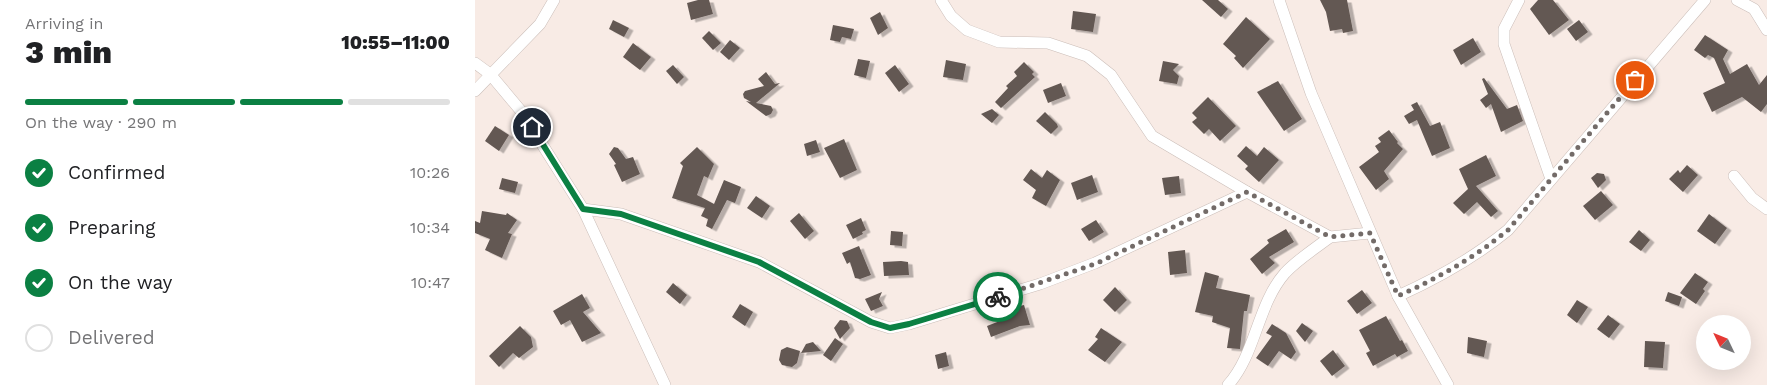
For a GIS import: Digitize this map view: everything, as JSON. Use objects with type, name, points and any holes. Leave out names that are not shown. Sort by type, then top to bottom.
[{"type":"street","points":[[475,91],[540,24],[554,0]]},
{"type":"street","points":[[941,0],[951,16],[967,30],[999,42],[1048,43],[1087,56],[1111,75],[1152,136],[1247,192],[1330,237]]},
{"type":"street","points":[[1279,0],[1311,93],[1370,233],[1398,296],[1448,385]]},
{"type":"street","points":[[1519,0],[1504,29],[1504,44],[1551,179]]},
{"type":"street","points":[[1398,296],[1437,278],[1484,250],[1508,230],[1705,0]]},
{"type":"street","points":[[1737,0],[1754,9],[1767,30]]},
{"type":"street","points":[[475,63],[490,74],[521,111],[583,209],[665,385]]},
{"type":"street","points":[[1734,176],[1752,198],[1767,209]]},
{"type":"street","points":[[583,209],[621,214],[759,262],[871,322],[890,328],[986,301],[1095,264],[1247,192]]},
{"type":"street","points":[[1228,385],[1238,374],[1266,307],[1285,273],[1330,237],[1370,233]]},
{"type":"building","points":[[709,0],[713,14],[691,20],[687,3]]},
{"type":"building","points":[[1202,0],[1218,0],[1228,9],[1221,17]]},
{"type":"building","points":[[1320,0],[1347,0],[1353,31],[1343,33],[1342,29],[1330,31],[1326,12]]},
{"type":"building","points":[[1538,0],[1553,0],[1569,20],[1549,35],[1530,9]]},
{"type":"building","points":[[1073,11],[1096,14],[1093,32],[1071,29]]},
{"type":"building","points":[[880,12],[888,28],[878,35],[870,18]]},
{"type":"building","points":[[1246,17],[1270,39],[1243,68],[1234,58],[1236,56],[1223,44]]},
{"type":"building","points":[[613,20],[629,28],[624,37],[609,29]]},
{"type":"building","points":[[1579,20],[1588,32],[1576,41],[1567,29]]},
{"type":"building","points":[[833,25],[854,29],[851,39],[842,37],[840,42],[830,40]]},
{"type":"building","points":[[709,31],[721,43],[713,50],[702,38]]},
{"type":"building","points":[[1705,35],[1728,50],[1723,59],[1730,74],[1747,64],[1759,85],[1767,75],[1767,104],[1761,112],[1742,97],[1712,112],[1703,93],[1725,83],[1714,58],[1708,55],[1705,58],[1694,50]]},
{"type":"building","points":[[1473,38],[1481,52],[1461,65],[1453,50]]},
{"type":"building","points":[[730,40],[740,48],[729,60],[720,52]]},
{"type":"building","points":[[633,43],[651,57],[640,70],[623,57]]},
{"type":"building","points":[[858,59],[870,61],[866,78],[854,75]]},
{"type":"building","points":[[946,60],[966,64],[963,80],[943,77]]},
{"type":"building","points":[[1163,61],[1179,64],[1173,70],[1179,76],[1177,84],[1159,81]]},
{"type":"building","points":[[1024,62],[1034,72],[1032,74],[1035,77],[1001,108],[995,102],[1008,88],[1006,86],[1017,76],[1014,72]]},
{"type":"building","points":[[673,65],[684,77],[677,84],[666,71]]},
{"type":"building","points":[[895,65],[909,84],[899,92],[885,73]]},
{"type":"building","points":[[766,72],[775,84],[780,83],[756,103],[771,106],[773,110],[771,114],[766,116],[746,101],[751,102],[744,98],[743,94],[745,91],[764,86],[758,79]]},
{"type":"building","points":[[1484,78],[1507,109],[1517,105],[1523,121],[1501,132],[1491,104],[1486,108],[1480,100],[1488,94],[1482,79]]},
{"type":"building","points":[[1278,81],[1302,119],[1284,131],[1257,92]]},
{"type":"building","points":[[1061,83],[1066,96],[1048,103],[1043,90]]},
{"type":"building","points":[[1208,97],[1236,126],[1220,141],[1209,129],[1204,134],[1192,122],[1197,118],[1192,113]]},
{"type":"building","points":[[1417,102],[1430,126],[1440,122],[1450,148],[1432,156],[1417,120],[1409,124],[1404,116],[1414,110],[1411,105]]},
{"type":"building","points":[[992,109],[999,115],[992,123],[981,114]]},
{"type":"building","points":[[1045,112],[1058,127],[1051,134],[1036,121]]},
{"type":"building","points":[[495,126],[509,135],[499,151],[485,141]]},
{"type":"building","points":[[1389,130],[1403,149],[1384,171],[1389,179],[1376,190],[1359,167],[1379,152],[1375,146],[1381,142],[1378,138]]},
{"type":"building","points":[[844,139],[857,170],[840,178],[824,148]]},
{"type":"building","points":[[816,140],[820,152],[807,156],[804,144]]},
{"type":"building","points":[[1246,146],[1257,156],[1264,147],[1279,160],[1259,182],[1245,169],[1248,166],[1237,156]]},
{"type":"building","points":[[614,147],[618,148],[626,159],[633,157],[640,174],[622,182],[614,165],[616,164],[609,154]]},
{"type":"building","points":[[697,147],[714,164],[708,178],[704,176],[697,195],[714,204],[724,180],[741,187],[735,203],[727,200],[712,229],[706,226],[708,219],[701,216],[705,208],[672,198],[683,166],[680,163]]},
{"type":"building","points":[[1486,155],[1496,176],[1476,186],[1498,211],[1491,217],[1477,202],[1464,214],[1453,203],[1468,189],[1459,169]]},
{"type":"building","points":[[1687,165],[1698,175],[1683,192],[1669,179],[1678,170],[1680,173]]},
{"type":"building","points":[[1031,169],[1042,178],[1047,170],[1060,180],[1046,206],[1032,198],[1036,190],[1023,180]]},
{"type":"building","points":[[1597,173],[1604,174],[1606,180],[1598,188],[1591,178]]},
{"type":"building","points":[[1092,175],[1098,192],[1077,200],[1071,183]]},
{"type":"building","points":[[1179,176],[1181,193],[1165,195],[1162,178]]},
{"type":"building","points":[[502,178],[518,182],[515,193],[499,189]]},
{"type":"building","points":[[1601,191],[1613,205],[1595,220],[1583,206]]},
{"type":"building","points":[[756,196],[770,206],[762,218],[747,208]]},
{"type":"building","points":[[482,211],[506,215],[507,213],[517,220],[508,233],[512,234],[502,258],[485,250],[490,239],[475,233],[475,221],[480,223]]},
{"type":"building","points":[[799,213],[814,231],[805,239],[790,221]]},
{"type":"building","points":[[1709,214],[1727,228],[1715,244],[1697,231]]},
{"type":"building","points":[[861,218],[866,230],[862,232],[863,234],[853,239],[846,225]]},
{"type":"building","points":[[1096,220],[1104,232],[1089,241],[1081,229]]},
{"type":"building","points":[[1286,229],[1294,242],[1269,257],[1275,263],[1262,274],[1250,259],[1269,243],[1267,240]]},
{"type":"building","points":[[1639,230],[1650,240],[1641,251],[1629,242]]},
{"type":"building","points":[[891,231],[903,232],[902,246],[890,245]]},
{"type":"building","points":[[859,246],[871,275],[860,279],[855,278],[850,262],[847,264],[842,253]]},
{"type":"building","points":[[1185,250],[1187,273],[1170,275],[1168,252]]},
{"type":"building","points":[[883,262],[908,262],[909,275],[884,276]]},
{"type":"building","points":[[1205,272],[1219,276],[1216,288],[1250,295],[1247,311],[1244,311],[1240,349],[1227,348],[1230,328],[1212,322],[1213,316],[1195,312]]},
{"type":"building","points":[[1695,273],[1708,282],[1703,289],[1705,291],[1696,304],[1680,293]]},
{"type":"building","points":[[673,283],[687,295],[680,304],[666,292]]},
{"type":"building","points":[[1115,287],[1127,300],[1115,312],[1103,300]]},
{"type":"building","points":[[1362,290],[1372,303],[1357,314],[1347,301]]},
{"type":"building","points":[[882,292],[879,299],[883,306],[871,311],[865,299]]},
{"type":"building","points":[[1668,292],[1682,297],[1679,306],[1665,301]]},
{"type":"building","points":[[582,294],[590,308],[583,312],[601,333],[582,342],[570,320],[561,325],[553,311]]},
{"type":"building","points":[[1577,300],[1588,307],[1577,323],[1567,315]]},
{"type":"building","points":[[740,304],[753,312],[745,326],[732,317]]},
{"type":"building","points":[[1024,305],[1030,325],[1020,326],[991,337],[987,326],[1010,317],[1007,309]]},
{"type":"building","points":[[1608,315],[1620,324],[1609,338],[1597,329]]},
{"type":"building","points":[[1386,316],[1408,351],[1397,357],[1395,354],[1373,366],[1366,353],[1370,351],[1359,330]]},
{"type":"building","points":[[840,320],[847,321],[850,328],[840,339],[834,328]]},
{"type":"building","points":[[1302,323],[1313,331],[1305,342],[1296,331]]},
{"type":"building","points":[[1272,324],[1286,333],[1296,352],[1291,359],[1279,351],[1268,366],[1256,358],[1272,336],[1266,333]]},
{"type":"building","points":[[520,326],[531,337],[533,347],[519,358],[513,353],[499,367],[489,356]]},
{"type":"building","points":[[1101,328],[1122,342],[1105,362],[1088,350],[1098,339],[1095,337]]},
{"type":"building","points":[[1468,337],[1487,341],[1484,357],[1467,353]]},
{"type":"building","points":[[835,338],[843,344],[831,361],[823,355]]},
{"type":"building","points":[[1645,341],[1665,342],[1663,368],[1644,367]]},
{"type":"building","points":[[813,342],[821,351],[801,353],[806,344]]},
{"type":"building","points":[[787,347],[800,351],[797,363],[792,367],[782,365],[779,360],[781,350]]},
{"type":"building","points":[[1333,350],[1345,366],[1332,376],[1320,361]]},
{"type":"building","points":[[946,352],[949,366],[938,369],[935,355]]},
{"type":"way so far","points":[[998,297],[1095,264],[1247,192],[1291,214],[1330,237],[1370,233],[1398,296],[1462,264],[1484,250],[1508,230],[1635,80]]},
{"type":"route","points":[[532,127],[583,209],[621,214],[759,262],[871,322],[890,328],[998,297]]}]
